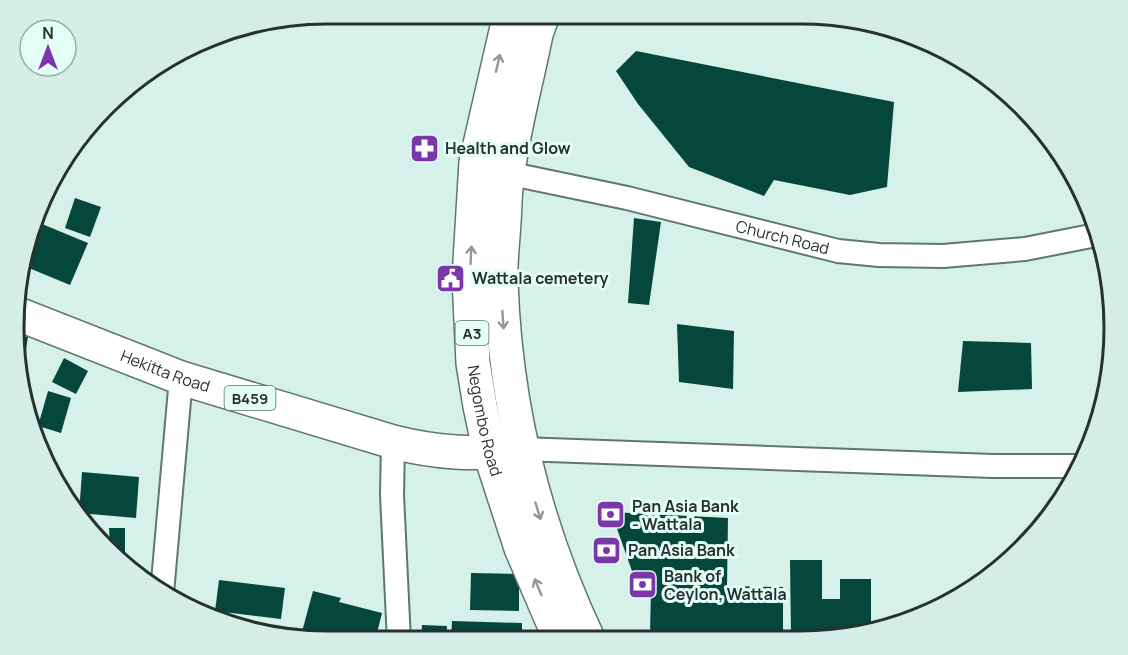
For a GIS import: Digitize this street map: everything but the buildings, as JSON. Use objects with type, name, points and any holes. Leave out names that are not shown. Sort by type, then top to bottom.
[{"type":"main road","name":"Negombo Road","points":[[508,24],[476,162],[469,278],[473,363],[480,406],[506,451],[584,631]]},
{"type":"main road","name":"Negombo Road","points":[[540,24],[507,173],[500,279],[509,382],[506,451],[521,548],[557,631]]},
{"type":"main road","name":"Hekitta Road","points":[[25,317],[181,378],[393,442],[428,450],[456,453],[506,451]]},
{"type":"street","name":"Church Road","points":[[476,162],[507,173],[627,198],[838,251],[879,255],[943,256],[1025,249],[1090,236]]},
{"type":"street","points":[[163,582],[181,378]]},
{"type":"street","points":[[393,442],[392,495],[399,631]]},
{"type":"street","points":[[506,451],[993,466],[1071,466]]},
{"type":"place","name":"Health and Glow","points":[[424,148]]},
{"type":"place","name":"Wattala cemetery","points":[[451,278]]},
{"type":"place","name":"Pan Asia Bank - Wattala","points":[[611,515]]},
{"type":"place","name":"Pan Asia Bank","points":[[607,550]]},
{"type":"place","name":"Bank of Ceylon, Wattala","points":[[643,585]]}]
